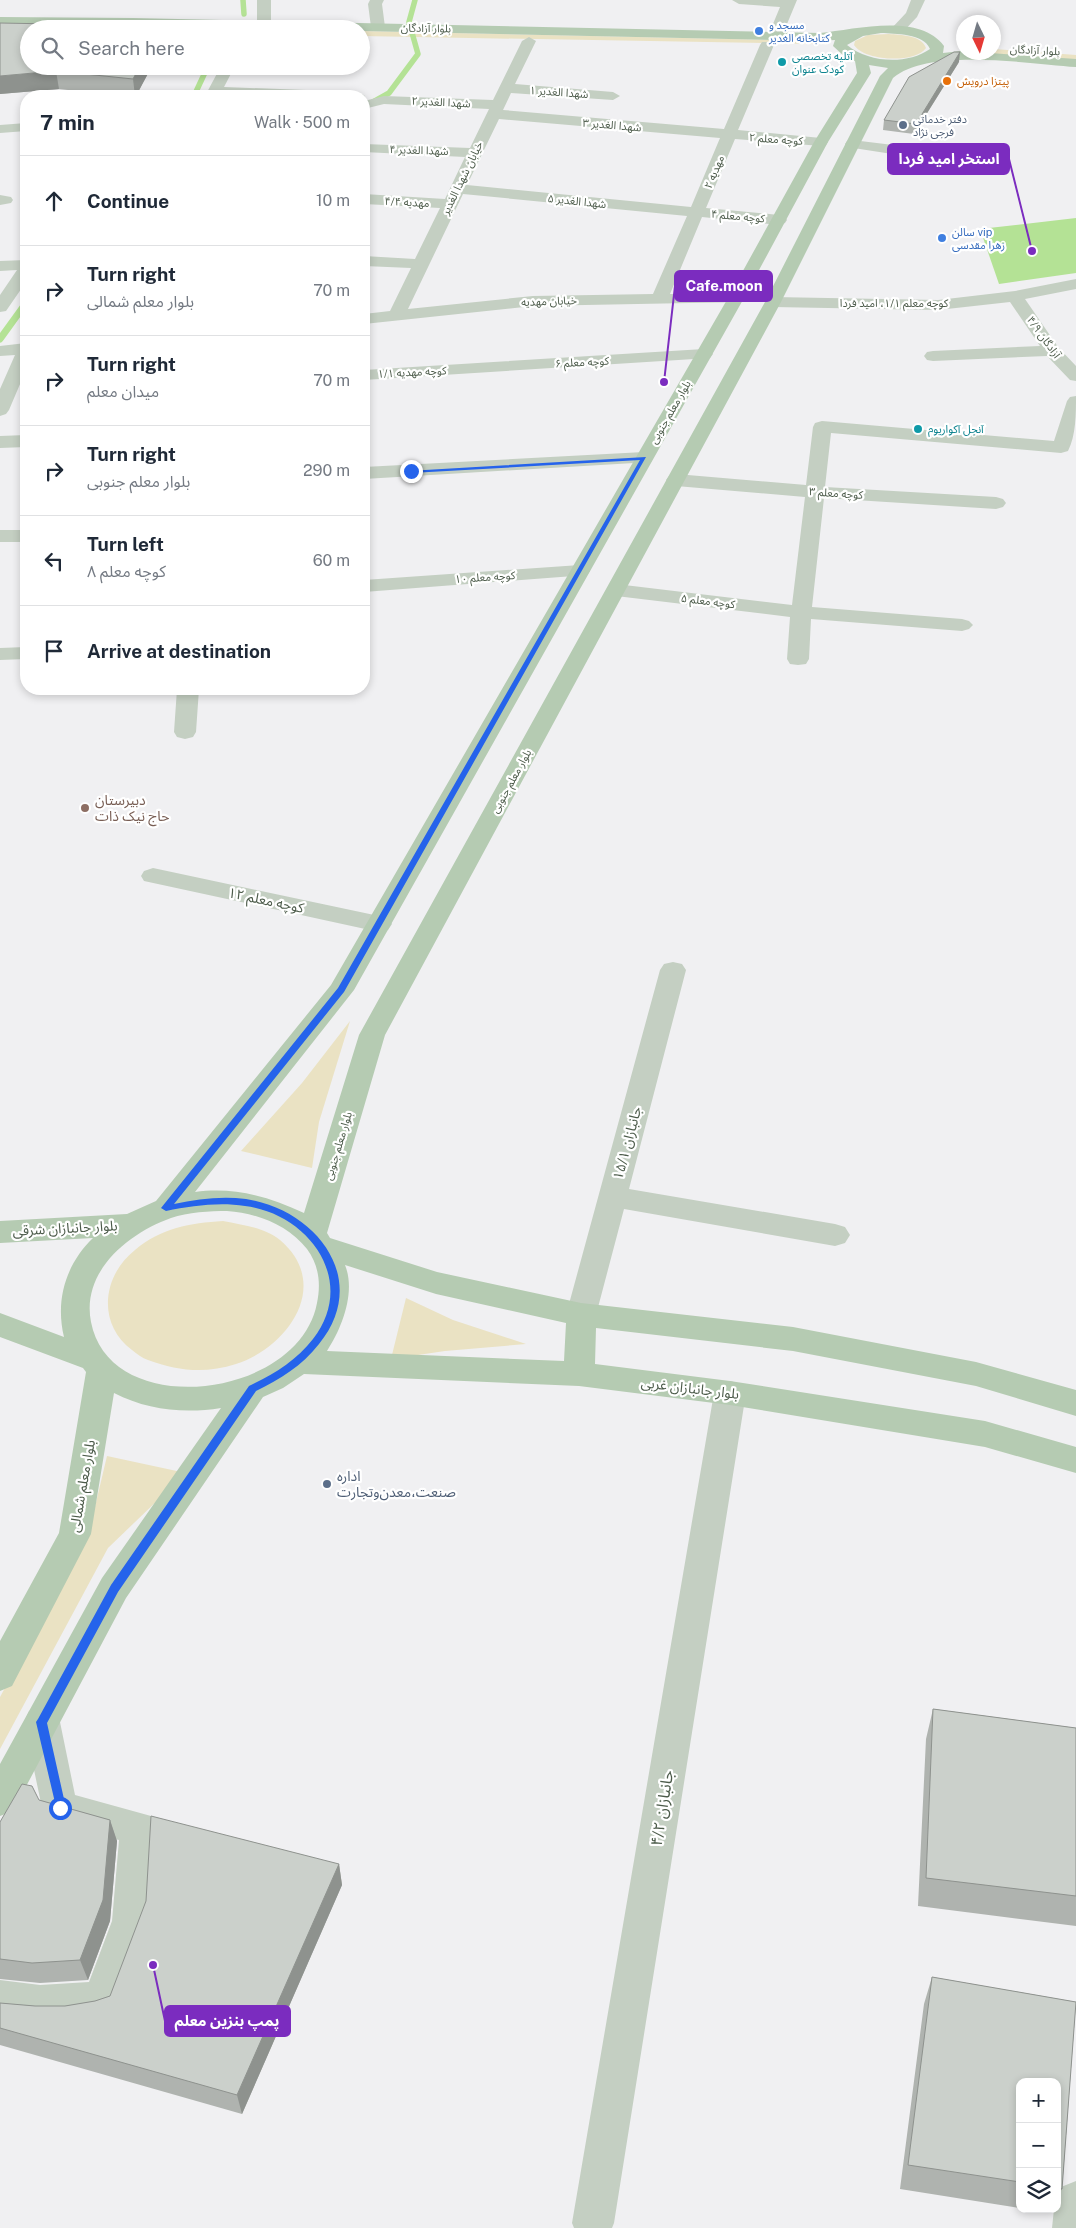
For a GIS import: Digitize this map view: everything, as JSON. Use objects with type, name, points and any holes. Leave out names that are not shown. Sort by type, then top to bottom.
[{"type":"main road","name":"بلوار آزادگان","points":[[0,21],[20,21]]},
{"type":"main road","name":"بلوار آزادگان","points":[[370,27],[771,40],[853,55],[879,62],[917,61],[961,55],[1076,63]]},
{"type":"main road","name":"بلوار آزادگان","points":[[370,38],[529,41],[771,40],[820,38],[870,30],[897,30],[912,32],[931,40]]},
{"type":"main road","points":[[0,32],[20,33]]},
{"type":"main road","name":"بلوار معلم جنوبی","points":[[166,1208],[342,990],[736,298],[822,142],[864,73],[853,55],[840,46],[841,41],[852,34]]},
{"type":"main road","points":[[931,40],[956,45]]},
{"type":"main road","points":[[917,61],[937,51],[937,46],[931,40]]},
{"type":"main road","name":"بلوار آزادگان","points":[[1001,48],[1076,53]]},
{"type":"main road","name":"بلوار معلم جنوبی","points":[[317,1240],[372,1035],[773,302],[887,76],[894,69],[917,61]]},
{"type":"main road","points":[[794,192],[826,195]]},
{"type":"main road","points":[[96,1365],[78,1337],[73,1313],[77,1288],[88,1264],[106,1243],[130,1225],[166,1208],[207,1201],[247,1203],[283,1214],[317,1240],[436,1283],[582,1315],[793,1340],[976,1374],[1076,1403]]},
{"type":"main road","name":"بلوار جانبازان شرقی","points":[[0,1232],[130,1225]]},
{"type":"main road","points":[[0,1325],[96,1365],[132,1389],[170,1398],[212,1398],[252,1388],[276,1377],[297,1362],[317,1340],[330,1316],[336,1292],[332,1268],[317,1240]]},
{"type":"main road","points":[[579,1374],[582,1315]]},
{"type":"main road","name":"بلوار جانبازان غربی","points":[[297,1362],[447,1370],[579,1374],[730,1393],[985,1434],[1076,1460]]},
{"type":"main road","name":"بلوار معلم شمالی","points":[[0,1675],[74,1534],[96,1365]]},
{"type":"main road","points":[[0,1799],[114,1588],[252,1388]]},
{"type":"street","points":[[264,0],[264,20]]},
{"type":"street","points":[[377,0],[375,4],[378,27]]},
{"type":"street","points":[[739,0],[789,2]]},
{"type":"street","points":[[897,30],[912,14],[918,0]]},
{"type":"street","name":"مهدیه ۲","points":[[660,298],[789,2]]},
{"type":"street","name":"خیابان شهدا الغدیر","points":[[396,316],[529,41]]},
{"type":"street","points":[[216,90],[224,75]]},
{"type":"street","name":"شهدا الغدیر ۱","points":[[506,88],[613,96]]},
{"type":"street","name":"شهدا الغدیر ۲","points":[[370,104],[384,100],[496,109]]},
{"type":"street","name":"شهدا الغدیر ۳","points":[[496,109],[730,135]]},
{"type":"street","points":[[0,129],[20,128]]},
{"type":"street","name":"کوچه معلم ۲","points":[[730,135],[822,142]]},
{"type":"street","points":[[852,144],[918,153]]},
{"type":"street","name":"شهدا الغدیر ۴","points":[[370,148],[475,153]]},
{"type":"street","name":"شهدا الغدیر ۵","points":[[457,189],[697,213]]},
{"type":"street","name":"مهدیه ۴/۴","points":[[370,199],[450,204]]},
{"type":"street","name":"کوچه معلم ۴","points":[[697,213],[779,220]]},
{"type":"street","points":[[370,261],[421,264]]},
{"type":"street","points":[[0,266],[20,266]]},
{"type":"street","points":[[0,307],[20,279]]},
{"type":"street","name":"کوچه معلم ۱/۱، امید فردا","points":[[773,302],[938,305],[1015,296],[1076,284]]},
{"type":"street","name":"آزادگان ۴/۹","points":[[1015,296],[1052,351],[1076,376]]},
{"type":"street","name":"خیابان مهدیه","points":[[370,318],[533,301],[736,298]]},
{"type":"street","points":[[0,351],[20,349]]},
{"type":"street","points":[[933,356],[1052,351]]},
{"type":"street","name":"کوچه معلم ۶","points":[[460,369],[704,354]]},
{"type":"street","points":[[0,410],[20,363]]},
{"type":"street","name":"کوچه مهدیه ۱/۱","points":[[370,375],[460,369]]},
{"type":"street","points":[[798,659],[800,612],[825,418],[1062,447],[1076,401]]},
{"type":"street","points":[[0,442],[20,441]]},
{"type":"street","points":[[370,474],[644,458]]},
{"type":"street","name":"کوچه معلم ۳","points":[[676,480],[816,492],[996,502]]},
{"type":"street","name":"کوچه معلم ۱۰","points":[[370,586],[580,570]]},
{"type":"street","name":"کوچه معلم ۵","points":[[616,590],[800,612],[962,625]]},
{"type":"street","points":[[0,654],[20,653]]},
{"type":"street","points":[[185,732],[188,695]]},
{"type":"street","name":"کوچه معلم ۱۲","points":[[153,876],[379,924]]},
{"type":"street","name":"جانبازان ۱۵/۱","points":[[582,1315],[673,970]]},
{"type":"street","points":[[613,1197],[835,1235]]},
{"type":"street","name":"جانبازان ۴/۲","points":[[593,2223],[730,1393]]},
{"type":"street","points":[[0,2000],[40,2005],[101,2002],[131,1921],[138,1828],[60,1808],[42,1722]]},
{"type":"street","points":[[1073,2228],[1076,2202]]},
{"type":"shaded area","points":[[370,31],[816,41],[814,44],[370,36]]},
{"type":"shaded area","points":[[889,34],[915,38],[920,40],[926,48],[912,57],[890,58],[868,54],[854,45],[855,41],[868,35]]},
{"type":"shaded area","points":[[1001,50],[1076,55],[1076,60],[1001,55]]},
{"type":"shaded area","points":[[1076,218],[1076,273],[999,284],[980,229]]},
{"type":"shaded area","points":[[350,1021],[319,1122],[312,1168],[241,1151],[302,1083]]},
{"type":"shaded area","points":[[223,1221],[267,1232],[280,1240],[295,1257],[303,1276],[303,1294],[297,1312],[287,1329],[273,1344],[255,1356],[225,1367],[202,1370],[181,1369],[142,1357],[121,1339],[113,1327],[109,1314],[108,1300],[110,1286],[116,1273],[135,1250],[155,1236],[188,1225]]},
{"type":"shaded area","points":[[406,1298],[453,1320],[526,1344],[445,1351],[391,1359]]},
{"type":"shaded area","points":[[107,1456],[186,1473],[108,1548],[0,1749],[0,1697],[88,1536]]},
{"type":"building","points":[[0,23],[20,23],[20,74],[0,76]]},
{"type":"building","points":[[956,52],[956,59],[916,124],[884,120],[909,77]]},
{"type":"building","points":[[94,75],[135,75],[133,79]]},
{"type":"building","points":[[933,1709],[1076,1728],[1076,1896],[926,1878]]},
{"type":"building","points":[[22,1784],[32,1786],[39,1800],[110,1820],[103,1900],[80,1960],[32,1963],[0,1959],[0,1822]]},
{"type":"building","points":[[151,1816],[339,1864],[237,2095],[0,2028],[0,2003],[65,2006],[95,2001],[110,1996],[146,1901]]},
{"type":"building","points":[[932,1977],[1076,2002],[1062,2189],[1061,2078],[1016,2078],[1016,2181],[908,2165]]},
{"type":"waterway","points":[[243,0],[244,14]]},
{"type":"waterway","points":[[370,104],[389,93],[418,54],[409,22],[415,0]]},
{"type":"waterway","points":[[197,90],[204,75]]},
{"type":"waterway","points":[[0,339],[20,311]]},
{"type":"place","name":"مسجد و کتابخانه الغدیر","points":[[759,31]]},
{"type":"place","name":"آتلیه تخصصی کودک عنوان","points":[[782,62]]},
{"type":"place","name":"پیتزا درویش","points":[[947,81]]},
{"type":"place","name":"دفتر خدماتی فرجی نژاد","points":[[903,125]]},
{"type":"place","name":"سالن vip زهرا مقدسی","points":[[942,238]]},
{"type":"place","name":"استخر امید فردا","points":[[1032,251]]},
{"type":"place","name":"Cafe.moon","points":[[664,382]]},
{"type":"place","name":"آنجل آکواریوم","points":[[918,429]]},
{"type":"place","name":"دبیرستان حاج نیک ذات","points":[[85,808]]},
{"type":"place","name":"اداره صنعت،معدن‌و‌تجارت","points":[[327,1484]]},
{"type":"place","name":"پمپ بنزین معلم","points":[[153,1965]]},
{"type":"route","points":[[60,1808],[42,1722],[114,1588],[252,1388],[276,1377],[297,1362],[317,1340],[330,1316],[336,1292],[332,1268],[322,1246],[312,1234],[283,1214],[247,1203],[207,1201],[166,1208],[342,990],[644,458],[411,471]]}]
